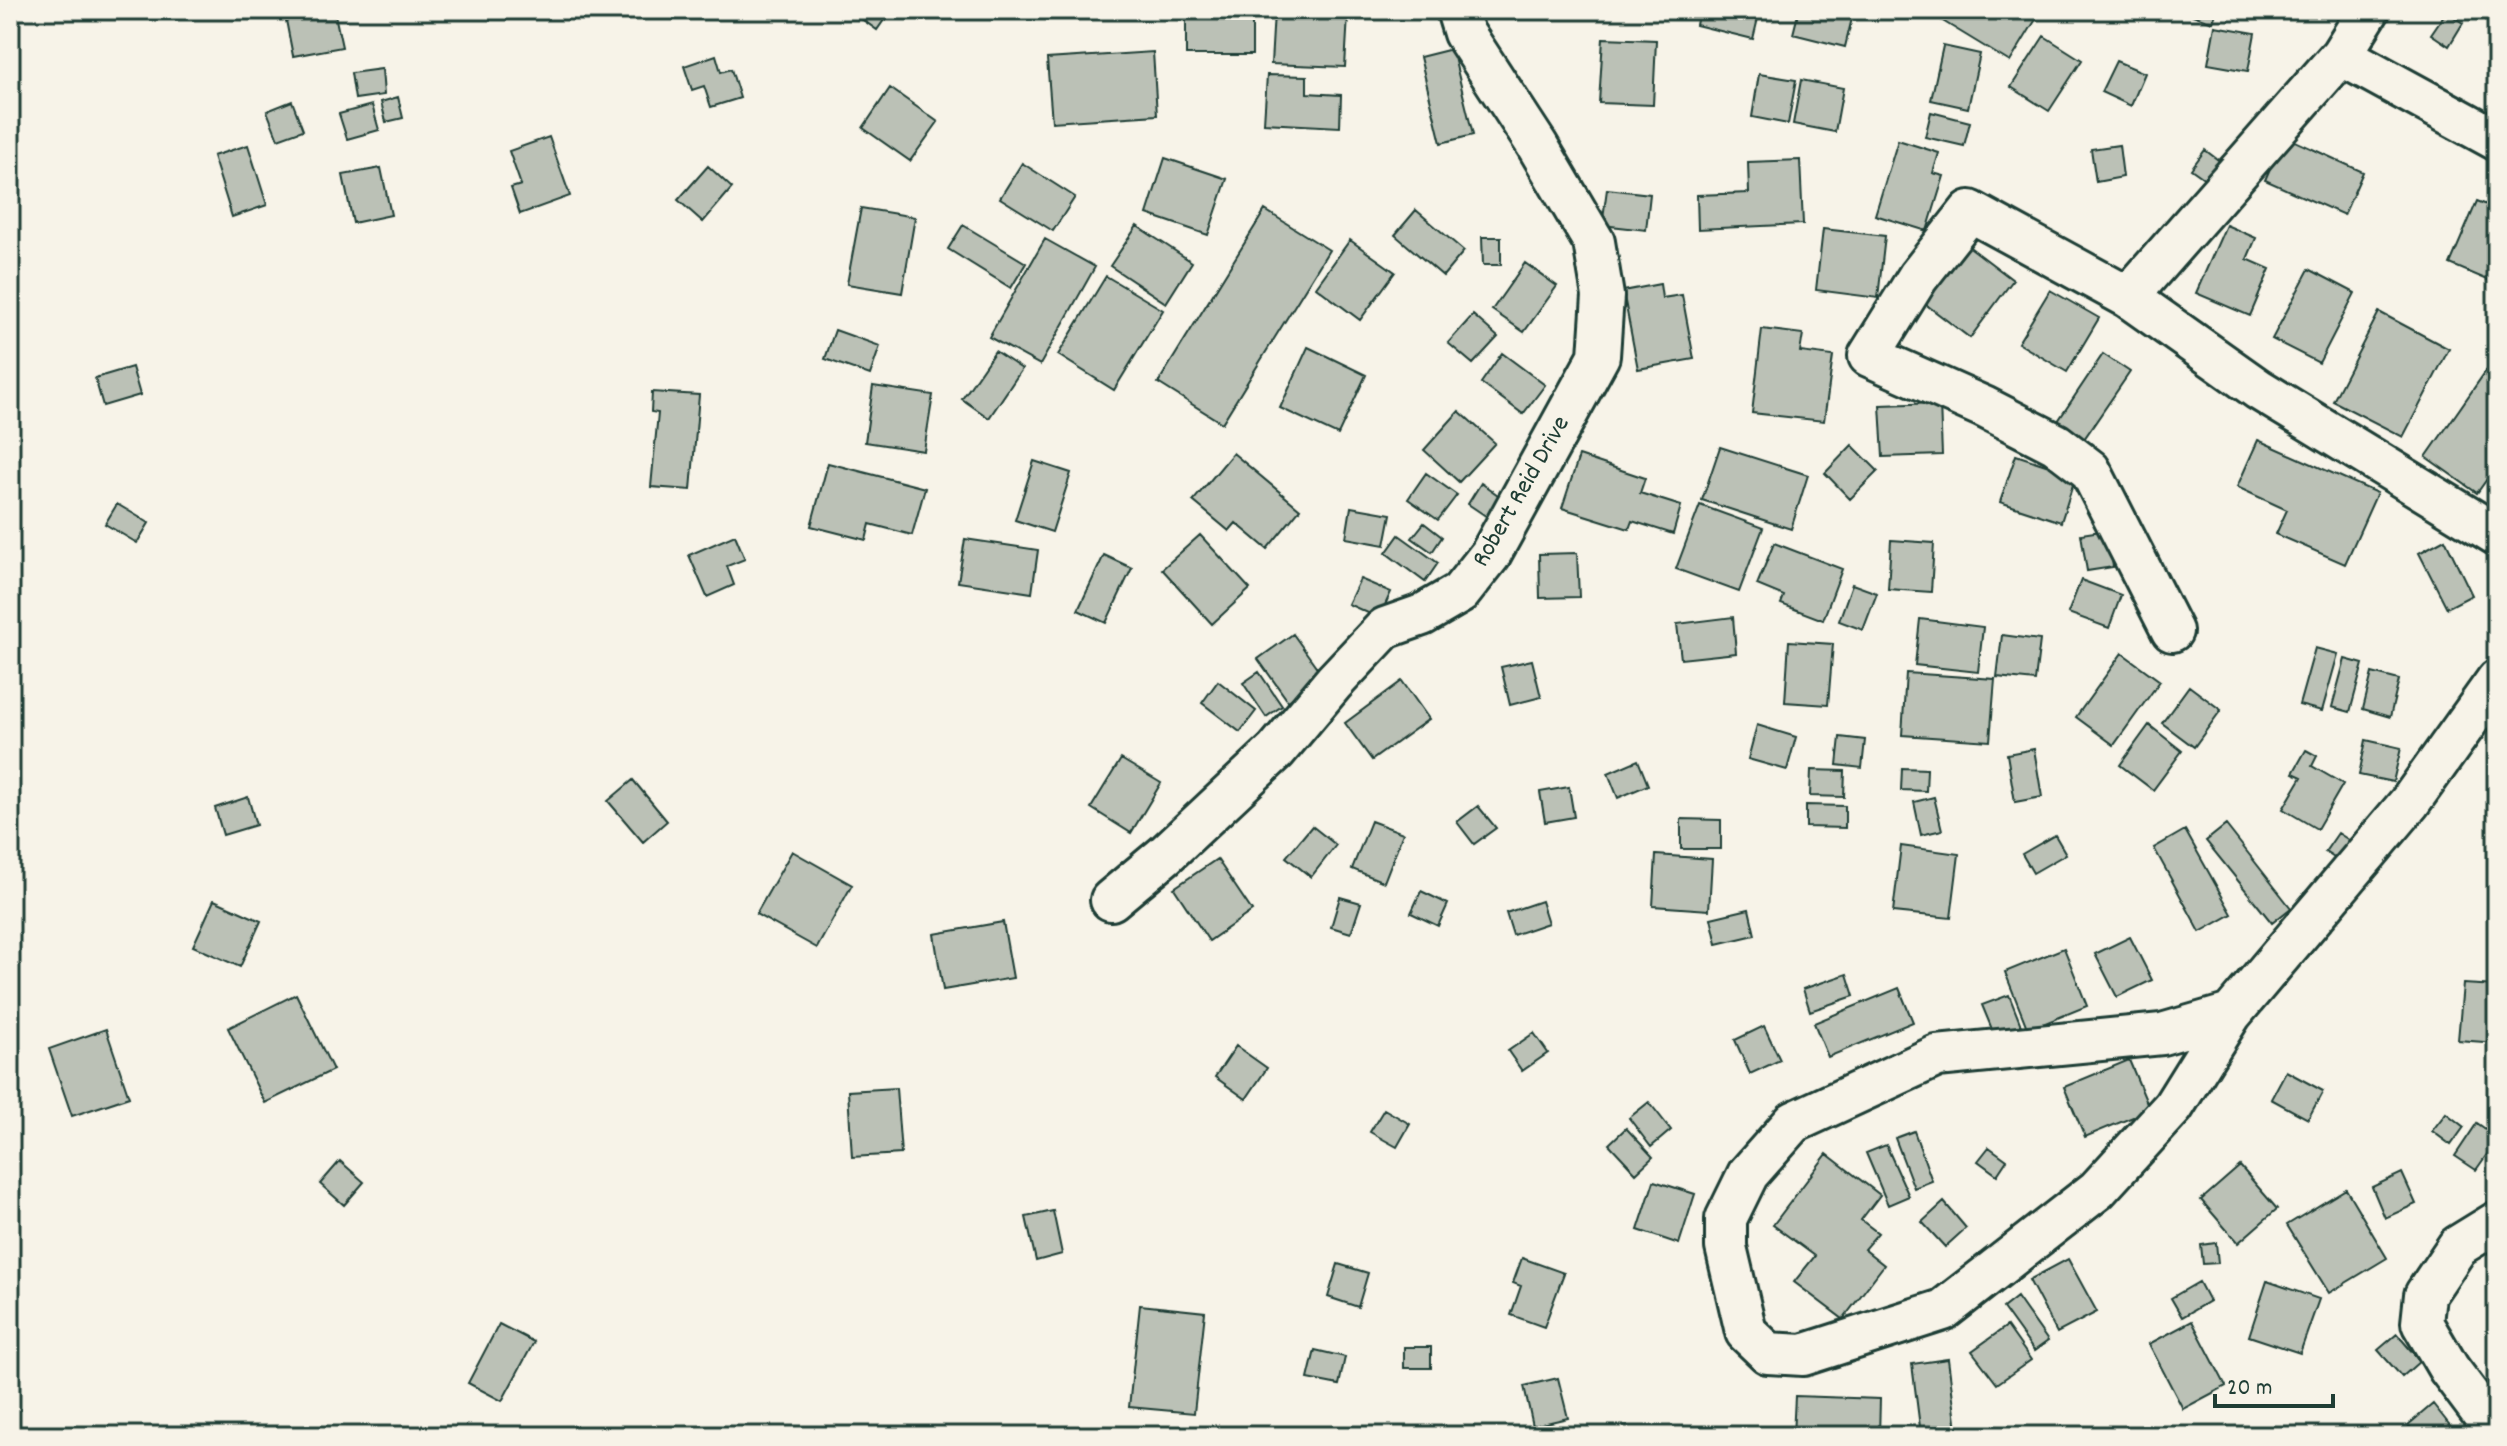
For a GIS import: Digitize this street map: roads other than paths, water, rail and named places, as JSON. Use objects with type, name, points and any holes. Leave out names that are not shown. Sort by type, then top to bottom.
[{"type":"street","name":"Robert Reid Drive","points":[[1111,900],[1176,845],[1276,751],[1385,628],[1422,615],[1460,593],[1490,555],[1599,356],[1603,296],[1594,242],[1537,145],[1464,33],[1457,10]]},
{"type":"street","points":[[2128,297],[2341,55],[2369,10]]},
{"type":"street","points":[[2341,55],[2497,140]]},
{"type":"street","points":[[2172,631],[2090,470],[2056,444],[1984,407],[1869,356],[1918,277],[1970,211],[2128,297],[2258,389],[2497,535]]},
{"type":"street","points":[[2231,1014],[2162,1034],[1937,1056],[1794,1122],[1748,1174],[1726,1219],[1726,1247],[1746,1332],[1768,1353],[1803,1355],[1943,1310],[2097,1190],[2173,1107],[2231,1014],[2410,802],[2497,680]]},
{"type":"street","points":[[2497,1222],[2458,1246],[2425,1295],[2422,1323],[2449,1369],[2497,1433]]}]
